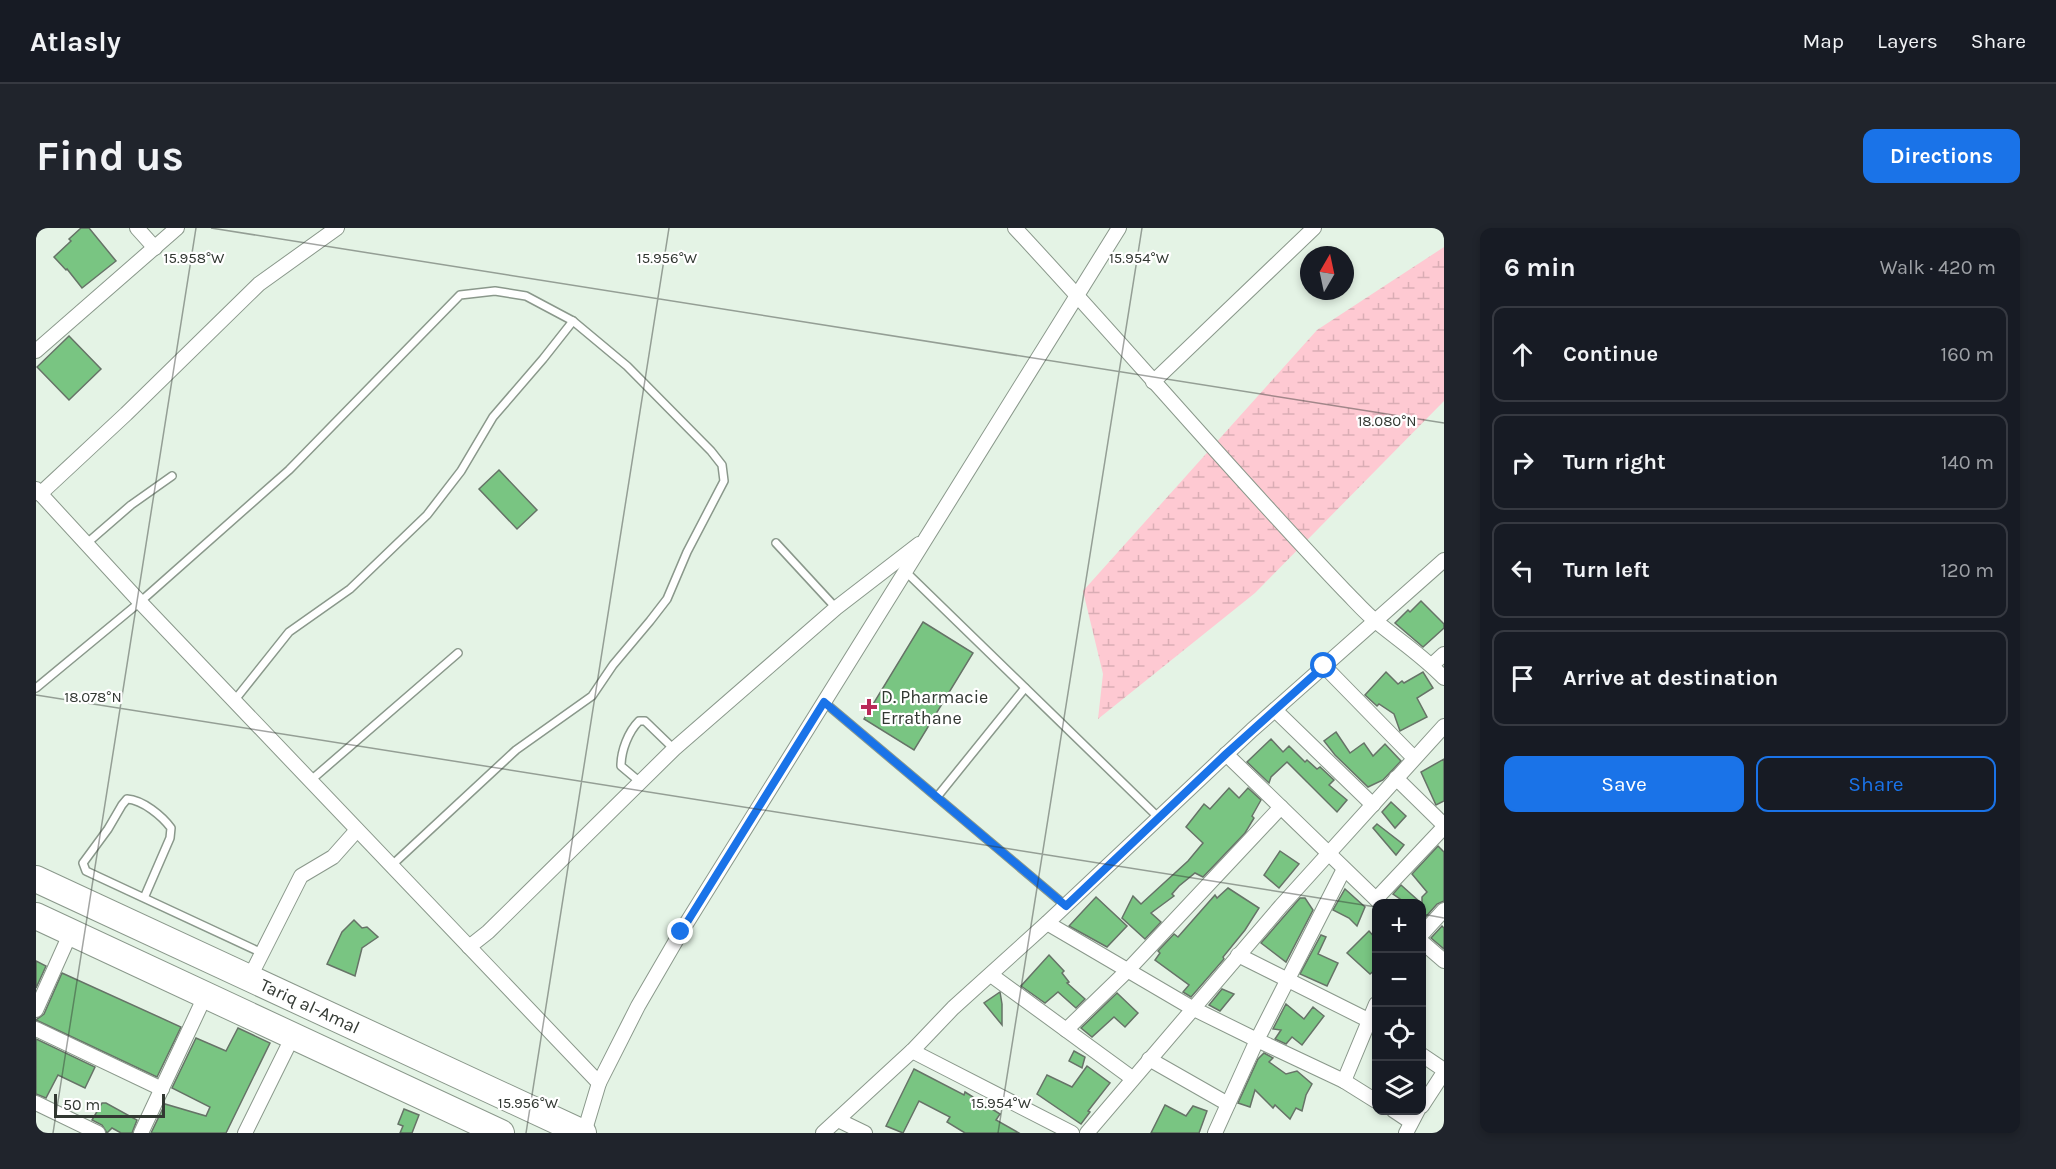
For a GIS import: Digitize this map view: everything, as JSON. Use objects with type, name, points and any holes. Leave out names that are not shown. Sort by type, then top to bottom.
[{"type":"highway","name":"Tariq al-Amal","points":[[36,879],[148,933],[250,977],[583,1133]]},
{"type":"highway","name":"Tariq al-Amal","points":[[36,916],[501,1133]]},
{"type":"street","points":[[137,228],[154,248]]},
{"type":"street","points":[[36,351],[177,228]]},
{"type":"street","points":[[337,228],[259,284],[126,414],[38,492],[599,1083]]},
{"type":"street","points":[[1015,228],[1240,479],[1375,621],[1432,665],[1444,678]]},
{"type":"street","points":[[583,1133],[599,1083],[638,1006],[675,941],[1119,228]]},
{"type":"street","points":[[1153,382],[1314,228]]},
{"type":"street","points":[[469,947],[488,932],[674,749],[836,608],[925,539]]},
{"type":"street","points":[[823,1133],[912,1051],[953,1008],[1066,906],[1226,754],[1444,560]]},
{"type":"street","points":[[1432,665],[1444,654]]},
{"type":"street","points":[[1324,666],[1414,758]]},
{"type":"street","points":[[1275,710],[1373,805]]},
{"type":"street","points":[[1087,1133],[1238,955],[1444,726]]},
{"type":"street","points":[[1226,754],[1377,899]]},
{"type":"street","points":[[1381,899],[1444,826],[1396,778]]},
{"type":"street","points":[[1066,1030],[1128,970],[1281,807]]},
{"type":"street","points":[[250,977],[302,876],[333,857],[357,830]]},
{"type":"street","points":[[1215,1133],[1257,1040],[1344,869]]},
{"type":"street","points":[[1426,930],[1444,910]]},
{"type":"street","points":[[1047,923],[1192,1008],[1344,1081],[1372,1098]]},
{"type":"street","points":[[36,1010],[71,932]]},
{"type":"street","points":[[1426,945],[1444,961]]},
{"type":"street","points":[[1238,955],[1372,1021]]},
{"type":"street","points":[[991,975],[1132,1078]]},
{"type":"street","points":[[141,1133],[206,994]]},
{"type":"street","points":[[1344,1081],[1372,1023]]},
{"type":"street","points":[[36,1029],[162,1089]]},
{"type":"street","points":[[245,1133],[293,1036]]},
{"type":"street","points":[[912,1051],[1070,1133]]},
{"type":"street","points":[[1426,1058],[1444,1071],[1426,1100]]},
{"type":"street","points":[[1149,1059],[1228,1104]]},
{"type":"street","points":[[36,1103],[98,1133]]},
{"type":"street","points":[[838,1120],[865,1133]]},
{"type":"lane","points":[[36,688],[140,602],[289,470],[460,295],[495,291],[526,296],[573,321],[627,366],[711,451],[722,465],[724,481],[687,552],[667,599],[613,665],[592,696],[516,750],[391,866]]},
{"type":"lane","points":[[234,701],[289,632],[350,589],[427,515],[461,471],[493,417],[573,321]]},
{"type":"lane","points":[[86,544],[131,506],[172,476]]},
{"type":"lane","points":[[776,543],[836,608]]},
{"type":"lane","points":[[905,571],[1159,818]]},
{"type":"lane","points":[[310,781],[458,653]]},
{"type":"lane","points":[[937,797],[1025,688]]},
{"type":"lane","points":[[824,702],[1066,906]]},
{"type":"lane","points":[[640,782],[621,766],[631,728],[639,721],[645,721],[674,749]]},
{"type":"lane","points":[[144,898],[170,838],[171,828],[166,820],[135,800],[127,799],[83,863],[86,871],[262,953]]},
{"type":"green space","points":[[1444,247],[1444,401],[1255,593],[1098,719],[1103,674],[1083,591],[1317,330]]},
{"type":"building","points":[[81,228],[89,228],[116,261],[82,288],[54,257]]},
{"type":"building","points":[[69,336],[101,369],[69,400],[37,367]]},
{"type":"building","points":[[499,470],[537,510],[517,529],[479,489]]},
{"type":"building","points":[[1421,601],[1444,624],[1444,628],[1423,647],[1395,623]]},
{"type":"building","points":[[923,622],[973,653],[914,750],[864,719]]},
{"type":"building","points":[[1386,672],[1398,684],[1423,672],[1433,688],[1417,698],[1427,717],[1400,731],[1394,714],[1379,704],[1377,706],[1365,695]]},
{"type":"building","points":[[1336,732],[1350,753],[1364,743],[1373,756],[1385,744],[1401,761],[1383,780],[1368,787],[1324,741]]},
{"type":"building","points":[[1271,739],[1283,752],[1289,746],[1305,762],[1307,760],[1317,769],[1320,767],[1334,780],[1329,785],[1347,800],[1337,812],[1287,762],[1271,777],[1269,783],[1247,762]]},
{"type":"building","points":[[1444,759],[1444,801],[1436,805],[1421,772]]},
{"type":"building","points":[[1229,788],[1239,798],[1248,788],[1261,800],[1252,816],[1254,818],[1245,833],[1203,877],[1195,873],[1179,886],[1172,894],[1174,896],[1151,913],[1161,922],[1145,939],[1122,918],[1133,896],[1141,904],[1188,861],[1203,843],[1186,827],[1204,804],[1210,809]]},
{"type":"building","points":[[1391,802],[1406,816],[1395,828],[1382,812]]},
{"type":"building","points":[[1377,824],[1404,845],[1396,855],[1373,828]]},
{"type":"building","points":[[1438,846],[1444,852],[1444,901],[1437,904],[1426,916],[1426,899],[1422,897],[1427,892],[1412,874]]},
{"type":"building","points":[[1280,851],[1299,864],[1279,888],[1264,875]]},
{"type":"building","points":[[1401,885],[1417,899],[1400,899],[1393,894]]},
{"type":"building","points":[[1228,888],[1259,908],[1223,957],[1224,959],[1191,997],[1183,992],[1189,985],[1155,960],[1160,953],[1158,951],[1174,934],[1178,937],[1215,895],[1217,898]]},
{"type":"building","points":[[1345,889],[1365,907],[1357,926],[1349,918],[1333,910]]},
{"type":"building","points":[[1096,897],[1127,926],[1107,947],[1069,926]]},
{"type":"building","points":[[1300,898],[1305,898],[1313,910],[1286,962],[1261,943]]},
{"type":"building","points":[[354,920],[362,928],[367,927],[378,937],[362,948],[355,976],[327,964],[342,932]]},
{"type":"building","points":[[1442,926],[1444,928],[1444,949],[1431,938]]},
{"type":"building","points":[[1369,931],[1372,934],[1372,972],[1370,974],[1347,953]]},
{"type":"building","points":[[1321,935],[1326,937],[1318,954],[1338,963],[1327,986],[1300,974]]},
{"type":"building","points":[[1049,955],[1064,971],[1062,973],[1069,982],[1067,983],[1085,999],[1076,1008],[1058,992],[1045,1003],[1021,986]]},
{"type":"building","points":[[36,961],[46,966],[36,988]]},
{"type":"building","points":[[62,973],[181,1027],[157,1077],[36,1020],[44,1014]]},
{"type":"building","points":[[1222,989],[1234,994],[1220,1011],[1209,1005]]},
{"type":"building","points":[[1000,992],[1002,1004],[1002,1025],[984,1003]]},
{"type":"building","points":[[1117,993],[1138,1013],[1125,1027],[1114,1017],[1092,1037],[1081,1028]]},
{"type":"building","points":[[1286,1004],[1304,1019],[1313,1007],[1324,1016],[1302,1045],[1292,1037],[1286,1044],[1275,1039],[1281,1030],[1273,1029]]},
{"type":"building","points":[[238,1028],[270,1043],[226,1133],[151,1133],[165,1104],[206,1116],[210,1107],[172,1088],[196,1038],[226,1051]]},
{"type":"building","points":[[36,1039],[95,1067],[85,1088],[58,1075],[46,1098],[36,1094]]},
{"type":"building","points":[[1074,1051],[1085,1057],[1082,1068],[1069,1061]]},
{"type":"building","points":[[1264,1053],[1273,1058],[1269,1062],[1286,1074],[1297,1071],[1312,1084],[1306,1095],[1302,1111],[1296,1108],[1290,1119],[1275,1105],[1273,1108],[1255,1090],[1250,1107],[1238,1103],[1258,1059]]},
{"type":"building","points":[[1087,1066],[1110,1083],[1081,1124],[1037,1094],[1047,1075],[1072,1087]]},
{"type":"building","points":[[914,1069],[964,1095],[965,1092],[1000,1114],[996,1120],[1019,1133],[965,1133],[947,1122],[950,1117],[919,1101],[903,1133],[886,1126]]},
{"type":"building","points":[[102,1103],[137,1120],[132,1133],[121,1133],[112,1128],[107,1133],[102,1125],[92,1120]]},
{"type":"building","points":[[1165,1105],[1186,1116],[1193,1106],[1207,1111],[1199,1133],[1151,1133]]},
{"type":"building","points":[[404,1109],[419,1115],[412,1133],[400,1133],[403,1126],[398,1124]]},
{"type":"place","name":"D. Pharmacie Errathane","points":[[869,707]]},
{"type":"route","points":[[681,932],[824,702],[1066,906],[1226,754],[1324,666]]}]
